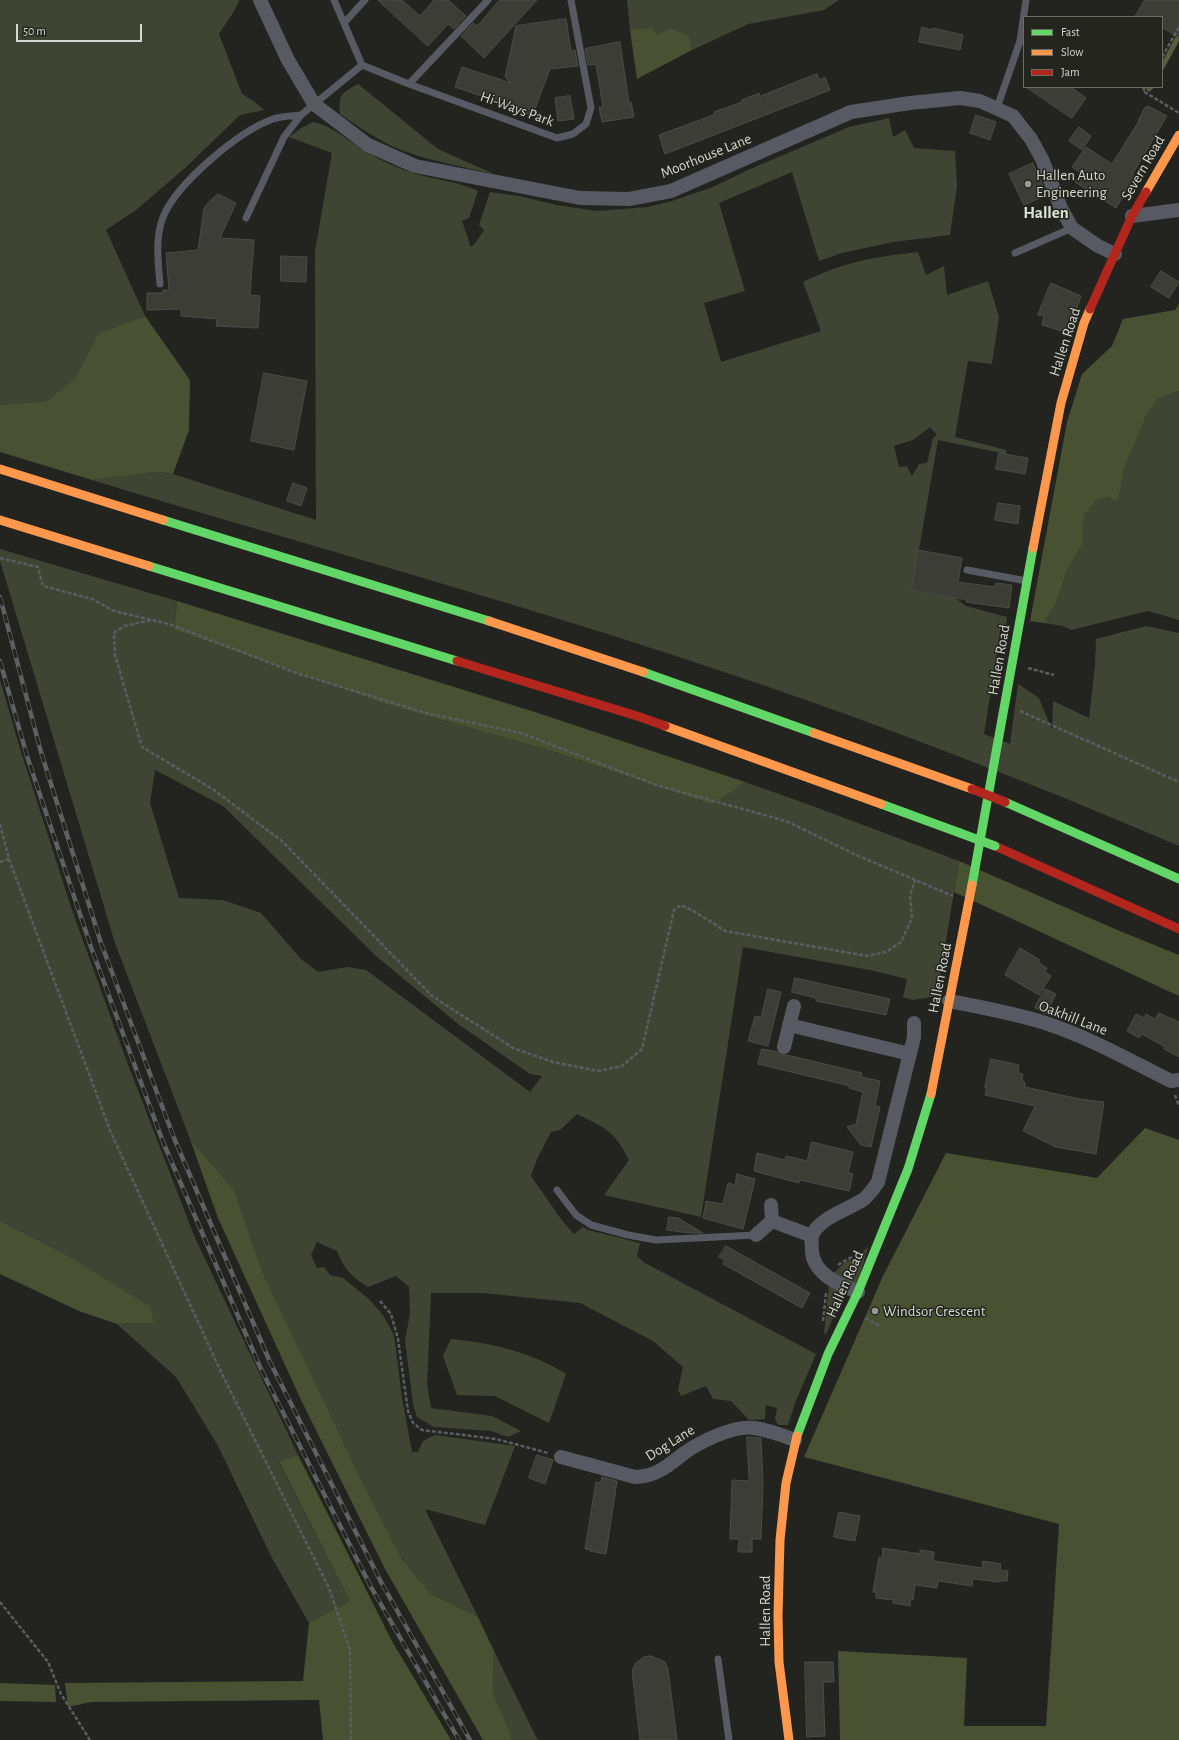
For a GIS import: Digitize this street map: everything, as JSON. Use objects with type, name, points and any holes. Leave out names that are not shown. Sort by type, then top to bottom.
[{"type":"main road","name":"Severn Road","points":[[1132,216],[1179,135]]},
{"type":"main road","name":"Hallen Road","points":[[789,1740],[779,1662],[778,1585],[780,1540],[786,1483],[796,1440],[828,1354],[858,1292],[908,1169],[933,1088],[969,902],[1061,403],[1084,323],[1132,216]]},
{"type":"main road","points":[[0,469],[510,628],[653,675],[972,789],[1005,802],[1179,879]]},
{"type":"main road","points":[[0,520],[637,716],[995,846],[1179,929]]},
{"type":"street","name":"Moorhouse Lane","points":[[260,0],[288,60],[314,104],[368,145],[415,166],[580,198],[629,199],[671,191],[851,112],[910,103],[960,98],[980,101],[1013,116],[1031,139],[1042,159],[1061,208],[1072,228],[1098,246],[1115,254]]},
{"type":"street","points":[[1132,216],[1179,210]]},
{"type":"street","name":"Oakhill Lane","points":[[949,1001],[1000,1011],[1043,1023],[1085,1039],[1171,1081],[1179,1080]]},
{"type":"street","points":[[784,1047],[794,1006]]},
{"type":"street","points":[[858,1292],[838,1283],[816,1267],[812,1256],[812,1236],[817,1228],[824,1222],[864,1199],[878,1182],[914,1037],[914,1023]]},
{"type":"street","points":[[789,1025],[910,1054]]},
{"type":"street","points":[[770,1205],[772,1221]]},
{"type":"street","points":[[772,1221],[812,1236]]},
{"type":"street","points":[[756,1235],[772,1221]]},
{"type":"street","name":"Dog Lane","points":[[561,1457],[635,1477],[646,1477],[656,1474],[696,1444],[720,1434],[752,1428],[770,1431],[796,1440]]},
{"type":"lane","points":[[246,218],[284,137],[301,115],[362,65],[334,0]]},
{"type":"lane","points":[[344,23],[365,0]]},
{"type":"lane","points":[[409,84],[488,0]]},
{"type":"lane","name":"Hi-Ways Park","points":[[362,65],[409,84],[557,138],[574,134],[586,124],[591,108],[571,0]]},
{"type":"lane","points":[[1024,16],[1026,0]]},
{"type":"lane","points":[[997,108],[1020,41],[1023,20]]},
{"type":"lane","points":[[160,284],[158,253],[160,231],[163,218],[169,205],[179,192],[228,144],[241,135],[275,118],[301,115]]},
{"type":"lane","points":[[1016,253],[1072,228]]},
{"type":"lane","points":[[967,570],[1027,581]]},
{"type":"lane","points":[[557,1190],[576,1215],[591,1225],[628,1235],[656,1240],[756,1235]]},
{"type":"lane","points":[[718,1659],[729,1740]]},
{"type":"path","points":[[1163,55],[1179,27]]},
{"type":"path","points":[[1144,88],[1143,91],[1179,113]]},
{"type":"path","points":[[0,558],[38,567],[43,586],[92,599],[114,611],[169,624],[296,672],[426,713],[521,733],[656,785],[786,821],[854,854],[969,902]]},
{"type":"path","points":[[151,620],[124,626],[114,633],[115,655],[142,747],[214,790],[283,842],[432,996],[513,1048],[553,1062],[598,1071],[622,1066],[642,1049],[674,910],[681,905],[697,913],[725,931],[867,956],[886,952],[901,942],[912,918],[910,896],[915,880]]},
{"type":"path","points":[[1012,665],[1054,675]]},
{"type":"path","points":[[1005,704],[1179,782]]},
{"type":"path","points":[[0,824],[9,859],[111,1133],[222,1374],[329,1588],[350,1650],[351,1740]]},
{"type":"path","points":[[0,862],[9,859]]},
{"type":"path","points":[[380,1300],[391,1314],[398,1339],[408,1411],[413,1423],[422,1430],[496,1439],[561,1457]]},
{"type":"path","points":[[0,1602],[48,1662],[61,1694],[90,1740]]},
{"type":"green space","points":[[0,0],[239,0],[233,13],[219,34],[242,94],[264,110],[240,115],[185,168],[136,210],[106,230],[145,316],[99,333],[75,378],[47,401],[0,405]]},
{"type":"green space","points":[[627,0],[839,0],[824,10],[748,24],[692,50],[689,36],[658,35],[652,27],[630,30]]},
{"type":"green space","points":[[652,27],[658,35],[670,28],[689,36],[692,50],[637,79],[630,30]]},
{"type":"green space","points":[[358,84],[438,149],[494,174],[435,161],[412,154],[377,138],[354,124],[340,114],[340,102],[342,95],[345,92]]},
{"type":"green space","points":[[889,118],[893,137],[905,130],[914,148],[955,151],[957,186],[950,235],[893,242],[842,253],[819,261],[792,172],[719,203],[745,291],[704,303],[721,362],[821,331],[803,282],[818,275],[859,261],[918,252],[926,275],[944,266],[947,295],[988,281],[999,317],[992,364],[968,361],[955,437],[1006,450],[1006,454],[938,440],[912,590],[955,598],[966,606],[1007,617],[1006,626],[1001,626],[984,734],[1010,744],[1018,684],[1039,698],[1052,730],[1053,701],[1089,718],[1095,665],[1096,639],[1146,626],[1179,633],[1179,846],[952,754],[837,711],[721,671],[643,645],[486,597],[92,480],[157,472],[173,474],[316,520],[315,251],[332,153],[289,137],[301,128],[313,122],[330,128],[366,152],[393,166],[419,175],[459,184],[478,191],[469,218],[462,221],[471,247],[484,230],[479,225],[490,192],[597,211],[648,207],[672,201],[713,187],[748,170],[849,127]],"holes":[[[930,427],[937,435],[933,438],[927,463],[919,464],[912,476],[907,466],[899,467],[894,446],[913,440]]]},
{"type":"green space","points":[[1179,304],[1179,391],[1158,399],[1147,414],[1124,469],[1118,502],[1109,497],[1097,500],[1084,515],[1083,544],[1068,568],[1056,603],[1044,623],[1030,621],[1067,422],[1082,374],[1112,346],[1123,319],[1175,310]]},
{"type":"green space","points":[[145,316],[190,380],[189,430],[173,474],[157,472],[92,480],[0,452],[0,405],[47,401],[75,378],[99,333]]},
{"type":"green space","points":[[1179,391],[1179,620],[1148,611],[1071,630],[1063,626],[1044,623],[1056,603],[1068,568],[1083,544],[1084,515],[1097,500],[1109,497],[1118,502],[1124,469],[1147,414],[1158,399]]},
{"type":"green space","points":[[0,549],[177,601],[174,630],[388,705],[548,750],[713,805],[745,782],[959,861],[937,996],[913,1000],[903,997],[907,979],[870,970],[743,947],[701,1217],[604,1195],[629,1160],[624,1150],[608,1131],[577,1114],[560,1130],[551,1132],[537,1159],[531,1176],[561,1219],[574,1234],[583,1227],[588,1230],[640,1243],[637,1256],[645,1263],[816,1354],[795,1403],[788,1425],[778,1425],[775,1419],[777,1408],[766,1405],[765,1419],[749,1420],[731,1401],[713,1399],[706,1386],[681,1396],[678,1390],[683,1367],[653,1341],[580,1303],[483,1293],[431,1293],[427,1384],[431,1408],[492,1416],[521,1431],[508,1437],[491,1431],[434,1427],[417,1417],[413,1404],[405,1341],[410,1313],[409,1287],[396,1276],[368,1287],[357,1280],[349,1272],[337,1251],[317,1242],[311,1255],[317,1268],[324,1267],[330,1275],[343,1278],[369,1299],[383,1315],[394,1335],[402,1398],[412,1452],[418,1452],[423,1441],[435,1435],[515,1446],[485,1525],[425,1509],[478,1617],[431,1594],[402,1559],[360,1477],[263,1273],[234,1190],[190,1139],[115,943],[0,561]],"holes":[[[155,770],[223,806],[376,956],[458,1024],[530,1074],[542,1076],[530,1092],[366,970],[347,967],[318,972],[301,959],[261,913],[223,900],[179,898],[150,803]]]},
{"type":"green space","points":[[177,601],[538,713],[745,782],[713,805],[548,750],[388,705],[174,630]]},
{"type":"green space","points":[[0,680],[21,752],[73,913],[127,1062],[195,1238],[298,1455],[279,1463],[350,1601],[309,1623],[272,1558],[217,1444],[176,1377],[117,1324],[154,1323],[65,1254],[0,1221]]},
{"type":"green space","points":[[959,861],[1115,929],[1179,955],[1179,996],[954,892]]},
{"type":"green space","points":[[1145,1128],[1179,1140],[1179,1740],[840,1740],[838,1651],[967,1658],[964,1726],[1046,1726],[1059,1524],[804,1457],[883,1276],[946,1153],[1097,1178]]},
{"type":"green space","points":[[190,1139],[234,1190],[263,1273],[360,1477],[402,1559],[431,1594],[478,1617],[494,1651],[493,1692],[513,1740],[483,1740],[385,1569],[301,1400],[218,1218]]},
{"type":"green space","points":[[0,1221],[65,1254],[150,1307],[154,1323],[117,1324],[79,1311],[0,1274]]},
{"type":"green space","points":[[868,1247],[857,1286],[834,1273],[845,1262],[856,1258]]},
{"type":"green space","points":[[829,1285],[844,1293],[826,1334],[824,1333]]},
{"type":"green space","points":[[451,1339],[496,1346],[525,1354],[553,1366],[566,1374],[549,1423],[495,1396],[457,1395],[443,1356]]},
{"type":"green space","points":[[298,1455],[393,1643],[451,1740],[323,1740],[319,1700],[91,1702],[68,1707],[65,1683],[303,1681],[309,1623],[350,1601],[279,1462]]},
{"type":"green space","points":[[494,1651],[538,1740],[513,1740],[493,1692]]},
{"type":"green space","points":[[0,1683],[55,1685],[56,1702],[0,1701]]},
{"type":"building","points":[[378,0],[402,0],[420,16],[434,0],[448,0],[466,16],[454,29],[448,24],[428,46]]},
{"type":"building","points":[[500,0],[537,0],[484,58],[461,36],[473,23],[477,26]]},
{"type":"building","points":[[1145,0],[1179,0],[1179,38],[1163,28],[1163,16],[1136,16]]},
{"type":"building","points":[[566,19],[571,51],[575,50],[578,66],[550,69],[533,114],[528,114],[455,87],[462,67],[511,83],[505,77],[516,26]]},
{"type":"building","points":[[922,27],[963,35],[960,50],[919,42]]},
{"type":"building","points":[[620,42],[629,103],[631,102],[634,117],[602,122],[599,107],[603,107],[596,64],[588,65],[585,49]]},
{"type":"building","points":[[817,74],[819,80],[825,77],[830,90],[665,154],[659,135],[708,117],[715,114],[714,112],[742,102],[742,100],[759,93],[760,96]]},
{"type":"building","points":[[1027,88],[1072,88],[1086,98],[1072,118]]},
{"type":"building","points":[[570,96],[574,119],[558,121],[555,98]]},
{"type":"building","points":[[1148,106],[1167,116],[1132,175],[1135,176],[1116,208],[1075,182],[1081,173],[1072,167],[1086,147],[1112,164],[1139,121],[1145,107],[1147,108]]},
{"type":"building","points":[[976,115],[996,122],[990,140],[970,133]]},
{"type":"building","points":[[1079,127],[1091,136],[1082,150],[1069,141]]},
{"type":"building","name":"Hallen Auto Engineering","points":[[1033,163],[1047,195],[1024,205],[1009,174]]},
{"type":"building","points":[[218,194],[236,203],[220,238],[254,240],[250,295],[260,296],[258,328],[216,326],[217,319],[181,316],[181,309],[147,310],[147,293],[163,293],[163,290],[169,290],[166,253],[198,250],[204,209],[207,204]]},
{"type":"building","points":[[281,256],[307,257],[306,282],[281,281]]},
{"type":"building","points":[[1161,271],[1179,282],[1169,298],[1151,287]]},
{"type":"building","points":[[1051,283],[1081,296],[1068,333],[1042,325],[1044,316],[1038,315]]},
{"type":"building","points":[[264,373],[307,381],[294,450],[251,441]]},
{"type":"building","points":[[999,453],[1028,458],[1025,474],[996,469]]},
{"type":"building","points":[[293,483],[307,488],[301,506],[287,501]]},
{"type":"building","points":[[998,503],[1020,506],[1018,524],[995,520]]},
{"type":"building","points":[[918,550],[962,558],[958,582],[995,587],[996,583],[1012,585],[1009,608],[966,602],[967,600],[912,590]]},
{"type":"building","points":[[1020,948],[1040,960],[1038,962],[1047,968],[1045,972],[1051,976],[1039,995],[1005,975]]},
{"type":"building","points":[[795,978],[890,999],[886,1015],[816,1001],[816,998],[792,992]]},
{"type":"building","points":[[768,989],[781,992],[768,1046],[748,1041],[755,1016],[761,1017]]},
{"type":"building","points":[[1045,989],[1056,994],[1046,1014],[1035,1008]]},
{"type":"building","points":[[1159,1013],[1179,1022],[1179,1057],[1142,1034],[1139,1038],[1127,1031],[1136,1014],[1144,1018],[1146,1014],[1155,1019]]},
{"type":"building","points":[[762,1049],[862,1073],[861,1077],[880,1081],[875,1106],[880,1107],[871,1147],[861,1145],[847,1127],[856,1124],[863,1092],[849,1088],[850,1086],[758,1064]]},
{"type":"building","points":[[991,1059],[1019,1065],[1018,1073],[1023,1074],[1022,1081],[1025,1082],[1025,1087],[1079,1099],[1104,1102],[1096,1154],[1056,1147],[1023,1131],[1035,1106],[985,1095]]},
{"type":"building","points":[[812,1142],[853,1152],[848,1173],[853,1174],[849,1191],[800,1180],[799,1183],[754,1171],[757,1153],[785,1160],[786,1156],[807,1161]]},
{"type":"building","points":[[737,1174],[755,1179],[743,1229],[703,1218],[706,1201],[723,1204],[728,1183],[735,1185]]},
{"type":"building","points":[[669,1217],[678,1218],[703,1233],[667,1230]]},
{"type":"building","points":[[726,1246],[810,1293],[802,1308],[723,1264],[725,1260],[719,1257]]},
{"type":"building","points":[[747,1437],[761,1438],[763,1484],[761,1539],[752,1539],[752,1552],[738,1552],[739,1539],[730,1539],[732,1480],[749,1481]]},
{"type":"building","points":[[537,1455],[553,1460],[545,1484],[529,1478]]},
{"type":"building","points":[[602,1477],[617,1481],[606,1554],[585,1549],[596,1482],[601,1483]]},
{"type":"building","points":[[839,1512],[860,1516],[855,1541],[834,1537]]},
{"type":"building","points":[[883,1548],[920,1554],[920,1550],[934,1552],[933,1561],[982,1568],[983,1561],[1001,1564],[1000,1570],[1008,1571],[1007,1581],[999,1582],[973,1579],[972,1586],[938,1581],[937,1588],[915,1585],[913,1600],[911,1599],[910,1606],[893,1603],[894,1600],[876,1598],[876,1592],[873,1592],[879,1557],[882,1558]]},
{"type":"building","points":[[651,1656],[665,1662],[668,1669],[677,1740],[640,1740],[632,1671],[636,1663],[644,1657]]},
{"type":"building","points":[[805,1662],[833,1662],[834,1682],[823,1682],[825,1736],[807,1737]]},
{"type":"waterway","points":[[1163,65],[1179,36]]},
{"type":"railway","points":[[0,597],[41,752],[101,943],[174,1138],[270,1362],[381,1582],[470,1740]]},
{"type":"railway","points":[[0,661],[27,756],[91,947],[163,1142],[260,1367],[371,1587],[459,1740]]},
{"type":"traffic: fast","points":[[163,520],[489,621]]},
{"type":"traffic: fast","points":[[972,885],[1033,548]]},
{"type":"traffic: fast","points":[[149,566],[457,661]]},
{"type":"traffic: fast","points":[[643,672],[814,733]]},
{"type":"traffic: fast","points":[[1005,802],[1179,879]]},
{"type":"traffic: fast","points":[[881,804],[960,833]]},
{"type":"traffic: fast","points":[[960,833],[995,846]]},
{"type":"traffic: fast","points":[[797,1436],[828,1354],[858,1292],[908,1169],[931,1094]]},
{"type":"traffic: slow","points":[[1146,192],[1179,135]]},
{"type":"traffic: slow","points":[[1033,548],[1061,403],[1084,323],[1090,309]]},
{"type":"traffic: slow","points":[[0,469],[163,520]]},
{"type":"traffic: slow","points":[[0,520],[149,566]]},
{"type":"traffic: slow","points":[[489,621],[643,672]]},
{"type":"traffic: slow","points":[[665,726],[881,804]]},
{"type":"traffic: slow","points":[[814,733],[972,789]]},
{"type":"traffic: slow","points":[[931,1094],[972,885]]},
{"type":"traffic: slow","points":[[789,1740],[779,1662],[778,1616],[780,1540],[786,1483],[797,1436]]},
{"type":"traffic: jam","points":[[1090,309],[1132,216],[1146,192]]},
{"type":"traffic: jam","points":[[457,661],[665,726]]},
{"type":"traffic: jam","points":[[972,789],[1005,802]]},
{"type":"traffic: jam","points":[[995,846],[1179,929]]},
{"type":"place","name":"Hallen Auto Engineering","points":[[1028,184]]},
{"type":"place","name":"Windsor Crescent","points":[[875,1311]]},
{"type":"district","name":"Hallen","points":[[1046,213]]}]
